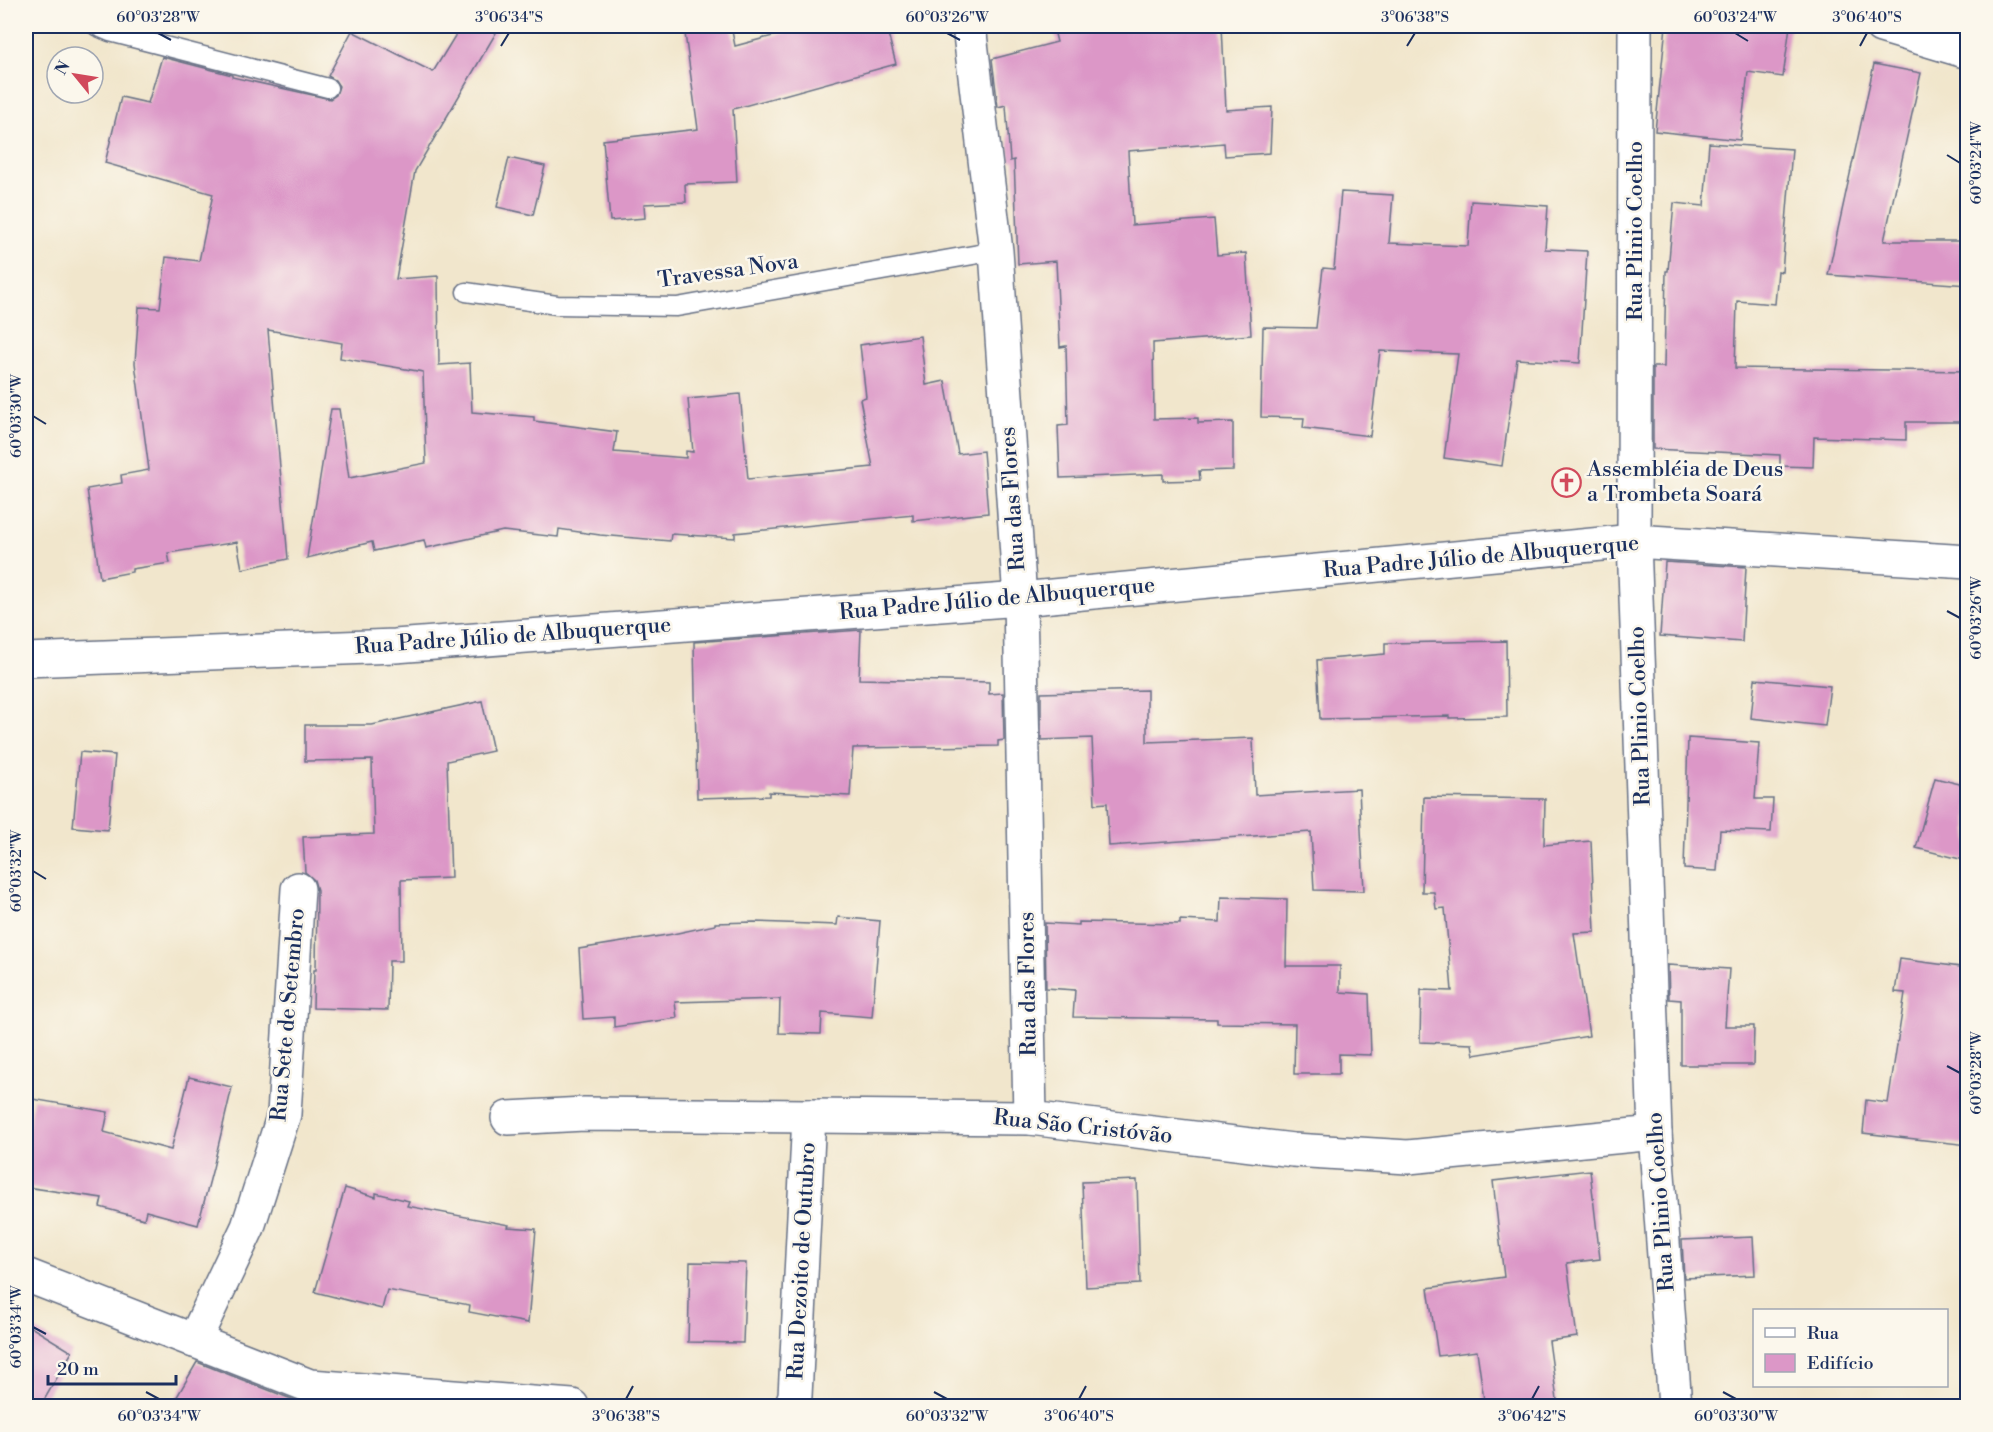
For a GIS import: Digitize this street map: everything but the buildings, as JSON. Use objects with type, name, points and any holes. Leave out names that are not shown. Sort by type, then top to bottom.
[{"type":"street","name":"Rua das Flores","points":[[969,26],[996,252],[1020,599],[1030,1118]]},
{"type":"street","name":"Rua Plinio Coelho","points":[[1635,26],[1634,541],[1655,1133],[1675,1407]]},
{"type":"street","points":[[1881,26],[1968,52]]},
{"type":"street","name":"Rua Padre Júlio de Albuquerque","points":[[26,660],[395,646],[1020,599],[1634,541],[1968,562]]},
{"type":"street","name":"Rua Sete de Setembro","points":[[194,1341],[248,1227],[284,1114],[298,890]]},
{"type":"street","name":"Rua São Cristóvão","points":[[508,1118],[584,1114],[1030,1118],[1293,1150],[1408,1157],[1655,1133]]},
{"type":"street","name":"Rua Dezoito de Outubro","points":[[791,1407],[795,1396],[809,1116]]},
{"type":"street","points":[[26,1275],[194,1341],[313,1396],[572,1407]]},
{"type":"lane","points":[[96,26],[110,32],[328,88]]},
{"type":"lane","name":"Travessa Nova","points":[[466,292],[557,304],[677,307],[996,252]]},
{"type":"place","name":"Assembléia de Deus a Trombeta Soará","points":[[1566,482]]}]
